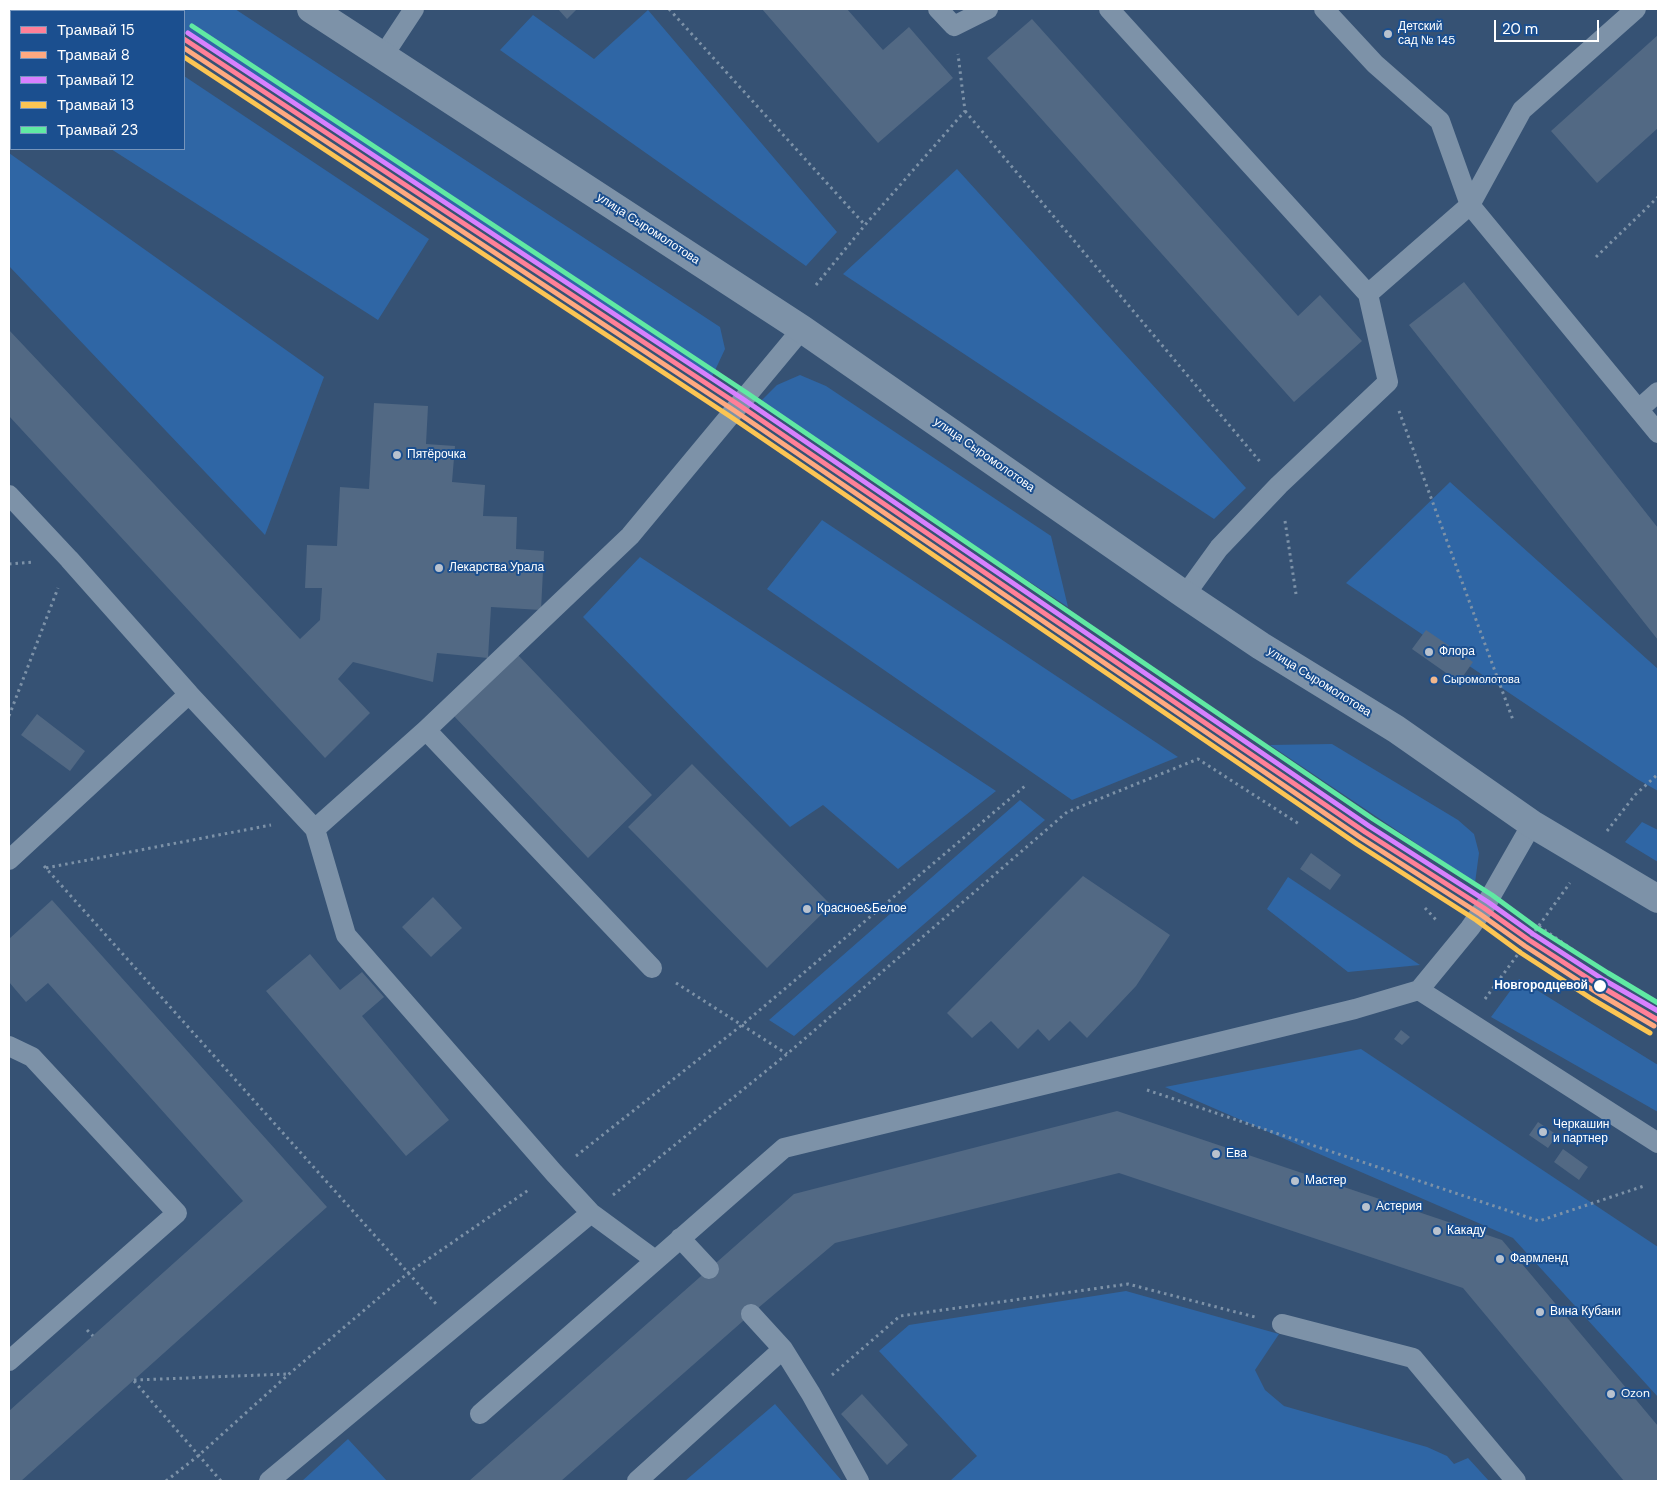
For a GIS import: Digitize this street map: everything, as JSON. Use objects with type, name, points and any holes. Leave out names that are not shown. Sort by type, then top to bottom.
[{"type":"street","name":"улица Сыромолотова","points":[[311,9],[802,329],[1261,646],[1396,730],[1532,824],[1658,899]]},
{"type":"lane","points":[[383,56],[414,9]]},
{"type":"lane","points":[[938,9],[954,26],[988,9]]},
{"type":"lane","points":[[1109,9],[1368,294],[1388,382],[1279,484],[1219,548],[1186,595]]},
{"type":"lane","points":[[1324,9],[1375,64],[1440,121],[1470,205],[1658,432]]},
{"type":"lane","points":[[1368,294],[1470,205],[1522,110],[1636,9]]},
{"type":"lane","points":[[315,829],[426,730],[630,536],[802,329]]},
{"type":"lane","points":[[1639,409],[1658,392]]},
{"type":"lane","points":[[9,495],[69,559],[189,694],[315,829],[346,935],[591,1213],[655,1260]]},
{"type":"lane","points":[[9,860],[189,694]]},
{"type":"lane","points":[[426,730],[652,968]]},
{"type":"lane","points":[[480,1414],[784,1148],[1355,1010],[1419,990],[1484,908],[1532,824]]},
{"type":"lane","points":[[1419,990],[1658,1143]]},
{"type":"lane","points":[[9,1046],[32,1057],[177,1213],[9,1361]]},
{"type":"lane","points":[[269,1481],[591,1213]]},
{"type":"lane","points":[[680,1238],[709,1269]]},
{"type":"lane","points":[[751,1314],[783,1349],[811,1394],[859,1481]]},
{"type":"lane","points":[[1282,1324],[1413,1358],[1516,1481]]},
{"type":"lane","points":[[638,1481],[783,1349]]},
{"type":"path","points":[[669,9],[865,225]]},
{"type":"path","points":[[954,26],[965,111],[1279,484],[1296,594]]},
{"type":"path","points":[[816,285],[865,225],[965,111]]},
{"type":"path","points":[[1596,257],[1658,197]]},
{"type":"path","points":[[1388,382],[1513,720]]},
{"type":"path","points":[[9,716],[69,559]]},
{"type":"path","points":[[591,1213],[787,1054],[1067,812],[1198,759],[1299,824]]},
{"type":"path","points":[[1469,1023],[1515,956],[1539,926],[1587,858],[1635,795],[1658,774]]},
{"type":"path","points":[[166,1481],[198,1456],[289,1374],[408,1273],[554,1173],[742,1025],[1025,786]]},
{"type":"path","points":[[46,868],[276,824],[294,806]]},
{"type":"path","points":[[25,845],[456,1325]]},
{"type":"path","points":[[1539,926],[1573,950]]},
{"type":"path","points":[[652,968],[787,1054]]},
{"type":"path","points":[[1144,1089],[1539,1221],[1644,1186]]},
{"type":"path","points":[[811,1394],[900,1316],[1128,1284],[1282,1324]]},
{"type":"path","points":[[222,1481],[198,1456],[134,1380],[289,1374]]},
{"type":"shaded area","points":[[9,9],[84,10],[10,10],[9,83]]},
{"type":"shaded area","points":[[148,9],[235,9],[720,327],[725,349],[711,379],[185,34],[185,10]]},
{"type":"shaded area","points":[[648,10],[837,232],[806,266],[500,50],[533,15],[594,59]]},
{"type":"shaded area","points":[[185,77],[429,239],[378,320],[113,150],[185,150]]},
{"type":"shaded area","points":[[9,153],[324,377],[265,535],[9,266]]},
{"type":"shaded area","points":[[957,169],[1246,488],[1214,519],[843,274]]},
{"type":"shaded area","points":[[800,375],[826,386],[1051,536],[1068,607],[758,404],[777,385]]},
{"type":"shaded area","points":[[1450,482],[1658,669],[1658,791],[1637,779],[1346,583]]},
{"type":"shaded area","points":[[822,520],[1178,757],[1072,800],[767,589]]},
{"type":"shaded area","points":[[640,557],[996,791],[898,869],[823,805],[790,827],[583,617]]},
{"type":"shaded area","points":[[1332,744],[1458,820],[1474,834],[1479,853],[1475,883],[1270,745]]},
{"type":"shaded area","points":[[1020,800],[1045,820],[794,1036],[769,1020]]},
{"type":"shaded area","points":[[1642,822],[1658,830],[1658,862],[1625,842]]},
{"type":"shaded area","points":[[1288,877],[1420,965],[1348,972],[1267,909]]},
{"type":"shaded area","points":[[1519,979],[1658,1065],[1658,1112],[1491,1017]]},
{"type":"shaded area","points":[[1361,1049],[1658,1247],[1658,1397],[1513,1238],[1165,1087]]},
{"type":"shaded area","points":[[1126,1291],[1279,1334],[1255,1370],[1265,1390],[1284,1406],[1427,1447],[1447,1456],[1454,1464],[1468,1458],[1489,1481],[950,1481],[977,1456],[879,1351],[909,1325]]},
{"type":"shaded area","points":[[775,1404],[842,1481],[685,1481]]},
{"type":"shaded area","points":[[348,1439],[387,1481],[302,1481]]},
{"type":"building","points":[[558,9],[577,9],[567,19]]},
{"type":"building","points":[[762,9],[847,9],[883,50],[909,27],[953,78],[878,143]]},
{"type":"building","points":[[1032,19],[1298,316],[1320,295],[1362,341],[1294,402],[987,58]]},
{"type":"building","points":[[1658,35],[1658,128],[1597,183],[1551,131]]},
{"type":"building","points":[[1464,282],[1658,528],[1658,640],[1409,325]]},
{"type":"building","points":[[9,330],[300,639],[320,620],[322,588],[305,588],[307,545],[337,546],[340,487],[369,489],[374,403],[428,406],[426,444],[455,446],[452,482],[485,485],[483,516],[517,517],[516,549],[544,551],[541,610],[491,607],[488,658],[437,653],[433,682],[353,662],[338,679],[370,713],[325,758],[9,416]]},
{"type":"building","points":[[1426,630],[1473,662],[1459,682],[1412,649]]},
{"type":"building","points":[[518,655],[652,795],[588,858],[454,716]]},
{"type":"building","points":[[37,714],[85,751],[70,771],[21,735]]},
{"type":"building","points":[[692,764],[831,905],[767,968],[628,827]]},
{"type":"building","points":[[1311,853],[1341,875],[1330,890],[1300,869]]},
{"type":"building","points":[[1083,876],[1170,935],[1136,986],[1087,1038],[1070,1021],[1049,1041],[1038,1029],[1018,1049],[991,1021],[972,1038],[947,1013]]},
{"type":"building","points":[[433,897],[462,928],[431,957],[402,927]]},
{"type":"building","points":[[52,900],[327,1207],[21,1481],[9,1481],[9,1411],[243,1201],[48,983],[26,1002],[9,982],[9,939]]},
{"type":"building","points":[[310,954],[340,990],[362,972],[384,997],[362,1016],[449,1120],[406,1156],[266,991]]},
{"type":"building","points":[[1401,1030],[1410,1037],[1402,1045],[1394,1039]]},
{"type":"building","points":[[1117,1111],[1502,1240],[1658,1426],[1658,1481],[1624,1481],[1463,1288],[1119,1173],[835,1243],[561,1481],[469,1481],[794,1194]]},
{"type":"building","points":[[1538,1122],[1557,1135],[1548,1148],[1529,1135]]},
{"type":"building","points":[[1563,1149],[1588,1167],[1579,1180],[1554,1162]]},
{"type":"building","points":[[862,1394],[908,1445],[887,1465],[841,1414]]},
{"type":"tram line","name":"23","points":[[192,26],[747,393],[1373,819],[1492,895],[1537,928],[1658,1003]]},
{"type":"tram line","name":"12","points":[[188,33],[743,399],[1369,826],[1488,902],[1604,980],[1658,1011]]},
{"type":"tram line","name":"15","points":[[185,40],[739,405],[1365,832],[1484,908],[1600,986],[1658,1020]]},
{"type":"tram line","name":"8","points":[[185,49],[735,411],[1361,838],[1480,914],[1596,992],[1654,1026]]},
{"type":"tram line","name":"13","points":[[185,58],[731,417],[1357,844],[1476,920],[1521,953],[1592,999],[1650,1033]]},
{"type":"place","name":"Детский сад № 145","points":[[1388,34]]},
{"type":"place","name":"Пятёрочка","points":[[397,455]]},
{"type":"place","name":"Лекарства Урала","points":[[439,568]]},
{"type":"place","name":"Флора","points":[[1429,652]]},
{"type":"place","name":"Сыромолотова","points":[[1434,680]]},
{"type":"place","name":"Красное&Белое","points":[[807,909]]},
{"type":"place","name":"Новгородцевой","points":[[1600,986]]},
{"type":"place","name":"Черкашин и партнер","points":[[1543,1132]]},
{"type":"place","name":"Ева","points":[[1216,1154]]},
{"type":"place","name":"Мастер","points":[[1295,1181]]},
{"type":"place","name":"Астерия","points":[[1366,1207]]},
{"type":"place","name":"Какаду","points":[[1437,1231]]},
{"type":"place","name":"Фармленд","points":[[1500,1259]]},
{"type":"place","name":"Вина Кубани","points":[[1540,1312]]},
{"type":"place","name":"Ozon","points":[[1611,1394]]}]
